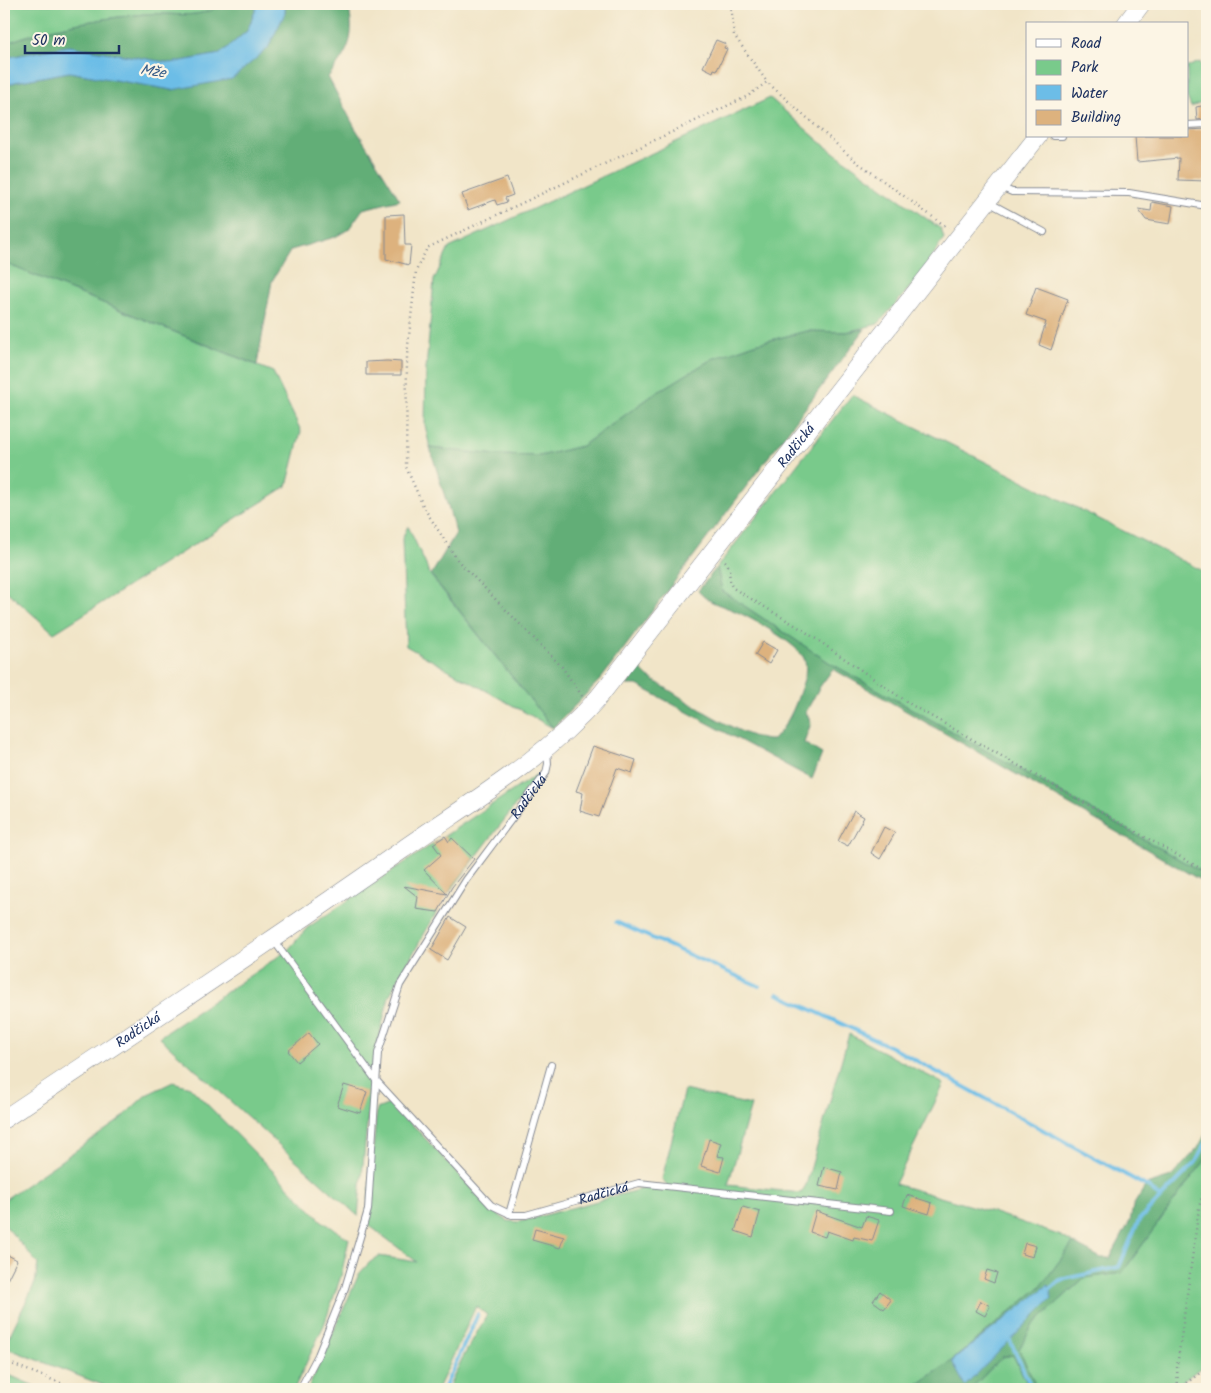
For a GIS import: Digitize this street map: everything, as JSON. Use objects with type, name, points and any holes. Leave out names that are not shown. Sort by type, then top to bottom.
[{"type":"street","points":[[1128,22],[1141,4]]},
{"type":"street","name":"Radčická","points":[[4,1119],[273,940],[547,748],[590,707],[1036,138]]},
{"type":"lane","points":[[1188,125],[1207,124]]},
{"type":"lane","points":[[998,187],[1012,192],[1129,193],[1207,206]]},
{"type":"lane","points":[[987,201],[1044,232]]},
{"type":"lane","name":"Radčická","points":[[300,1389],[331,1326],[356,1254],[368,1210],[375,1079],[385,1026],[400,985],[466,880],[546,773],[548,764],[547,748]]},
{"type":"lane","name":"Radčická","points":[[273,940],[375,1079],[490,1205],[509,1214],[526,1216],[639,1183],[891,1211]]},
{"type":"lane","points":[[509,1214],[551,1065]]},
{"type":"path","points":[[731,4],[734,35],[767,82],[853,159],[959,236]]},
{"type":"path","points":[[590,707],[562,667],[458,561],[424,508],[406,467],[407,355],[416,271],[427,248],[748,96],[767,82]]},
{"type":"path","points":[[710,555],[727,562],[728,578],[733,588],[803,630],[912,706],[1207,872]]},
{"type":"path","points":[[1178,1389],[1177,1367],[1199,1208],[1207,1175]]},
{"type":"path","points":[[4,1361],[76,1389]]},
{"type":"path","points":[[1178,1389],[1207,1368]]},
{"type":"green space","points":[[4,4],[215,4],[213,10],[204,13],[187,15],[144,14],[108,18],[55,28],[4,44]]},
{"type":"green space","points":[[215,4],[258,4],[247,31],[220,54],[171,63],[69,46],[4,58],[4,44],[55,28],[108,18],[144,14],[187,15],[203,13],[212,10]]},
{"type":"green space","points":[[285,4],[348,4],[351,26],[349,44],[328,77],[354,126],[400,200],[363,209],[348,230],[335,237],[291,250],[272,281],[257,365],[4,263],[4,87],[15,82],[69,72],[172,90],[285,13]]},
{"type":"green space","points":[[1200,62],[1207,81],[1207,101],[1191,107],[1188,100],[1188,67]]},
{"type":"green space","points":[[770,98],[825,146],[941,229],[944,238],[920,276],[878,324],[846,332],[807,331],[755,344],[712,359],[653,395],[582,446],[540,456],[497,455],[430,448],[425,425],[426,369],[434,280],[449,248]]},
{"type":"green space","points":[[4,263],[273,372],[301,431],[287,486],[54,633],[4,589]]},
{"type":"green space","points":[[865,329],[601,679],[553,728],[431,575],[456,533],[430,448],[497,455],[540,456],[582,446],[653,395],[712,359],[755,344],[807,331],[846,332]]},
{"type":"green space","points":[[852,395],[1207,573],[1207,875],[830,663],[722,591],[717,567]]},
{"type":"green space","points":[[408,526],[431,576],[553,728],[406,646],[402,539]]},
{"type":"green space","points":[[717,567],[722,591],[830,663],[1207,875],[1207,884],[833,669],[819,688],[806,712],[811,723],[804,743],[822,754],[812,779],[637,685],[627,685],[641,665],[642,671],[648,677],[710,715],[746,734],[761,739],[773,740],[782,729],[793,711],[803,683],[805,661],[795,647],[785,640],[742,615],[710,601],[698,591]]},
{"type":"green space","points":[[536,775],[537,777],[444,899],[389,996],[373,1063],[358,1216],[159,1037],[288,950],[307,928]]},
{"type":"green space","points":[[849,1034],[944,1084],[895,1184],[992,1212],[1061,1236],[1073,1243],[1040,1287],[949,1363],[911,1389],[448,1389],[462,1359],[487,1315],[476,1306],[438,1389],[308,1389],[359,1274],[379,1256],[417,1262],[366,1223],[377,1109],[392,1103],[494,1212],[508,1221],[519,1222],[649,1187],[669,1189],[662,1179],[684,1090],[751,1105],[728,1185],[801,1193],[806,1185]]},
{"type":"green space","points":[[173,1082],[190,1087],[322,1221],[349,1239],[341,1276],[324,1325],[294,1389],[113,1389],[4,1347],[35,1283],[38,1264],[4,1224],[4,1200],[117,1122],[146,1095]]},
{"type":"green space","points":[[1207,1131],[1207,1158],[1122,1273],[1084,1278],[1033,1325],[1019,1349],[1037,1389],[1030,1389],[1013,1355],[1002,1357],[971,1389],[911,1389],[949,1363],[1040,1287],[1073,1243],[1101,1258],[1110,1258],[1130,1221],[1133,1206],[1146,1185],[1171,1177],[1198,1148]]},
{"type":"green space","points":[[1207,1158],[1207,1363],[1172,1389],[1037,1389],[1019,1349],[1033,1325],[1084,1278],[1122,1273]]},
{"type":"green space","points":[[1013,1355],[1030,1389],[971,1389],[1002,1357]]},
{"type":"green space","points":[[4,1373],[9,1375],[41,1389],[4,1389]]},
{"type":"water","name":"Mže","points":[[258,4],[285,4],[285,13],[268,48],[232,79],[172,90],[69,72],[15,82],[4,87],[4,58],[69,46],[171,63],[220,54],[247,31]]},
{"type":"water","points":[[1048,1285],[1052,1298],[965,1386],[952,1361]]},
{"type":"building","points":[[716,40],[726,44],[724,48],[727,49],[717,70],[714,69],[713,72],[703,67]]},
{"type":"building","points":[[1207,105],[1207,119],[1197,120],[1196,107]]},
{"type":"building","points":[[1207,129],[1207,181],[1178,180],[1179,158],[1137,162],[1135,138],[1188,138],[1188,130]]},
{"type":"building","points":[[507,178],[513,195],[505,198],[507,202],[497,205],[495,200],[468,210],[462,194]]},
{"type":"building","points":[[1152,202],[1173,206],[1170,224],[1146,220],[1138,209],[1151,211]]},
{"type":"building","points":[[404,214],[405,245],[411,245],[409,265],[386,259],[386,215]]},
{"type":"building","points":[[1036,287],[1068,299],[1051,350],[1039,345],[1046,322],[1026,315]]},
{"type":"building","points":[[366,362],[401,362],[401,375],[366,375]]},
{"type":"building","points":[[763,642],[777,650],[769,664],[755,655]]},
{"type":"building","points":[[593,746],[636,760],[632,773],[617,768],[599,817],[580,811],[583,793],[576,791]]},
{"type":"building","points":[[854,811],[864,817],[848,846],[838,841]]},
{"type":"building","points":[[884,827],[895,833],[880,859],[871,853]]},
{"type":"building","points":[[445,836],[449,842],[452,838],[474,859],[452,887],[438,912],[416,909],[418,897],[404,886],[447,894],[424,870],[441,855],[433,844]]},
{"type":"building","points":[[450,917],[466,927],[447,960],[431,950]]},
{"type":"building","points":[[309,1033],[318,1044],[297,1062],[288,1051]]},
{"type":"building","points":[[344,1085],[367,1092],[360,1113],[337,1106]]},
{"type":"building","points":[[709,1139],[721,1143],[717,1156],[724,1157],[720,1172],[701,1166]]},
{"type":"building","points":[[824,1167],[842,1172],[838,1190],[819,1186]]},
{"type":"building","points":[[907,1195],[932,1203],[929,1214],[903,1206]]},
{"type":"building","points":[[743,1207],[760,1212],[753,1237],[735,1231]]},
{"type":"building","points":[[816,1211],[862,1227],[866,1216],[879,1220],[872,1241],[854,1237],[853,1240],[827,1231],[825,1237],[810,1232]]},
{"type":"building","points":[[535,1229],[564,1237],[560,1248],[532,1240]]},
{"type":"building","points":[[1025,1243],[1036,1246],[1033,1257],[1022,1254]]},
{"type":"building","points":[[4,1253],[17,1260],[4,1286]]},
{"type":"building","points":[[987,1270],[997,1273],[994,1283],[984,1279]]},
{"type":"building","points":[[880,1291],[891,1300],[884,1309],[873,1301]]},
{"type":"building","points":[[981,1301],[990,1306],[985,1316],[976,1311]]},
{"type":"waterway","points":[[616,922],[759,986]]},
{"type":"waterway","points":[[778,994],[891,1047],[1148,1187],[1161,1198]]},
{"type":"waterway","points":[[1046,1292],[1060,1280],[1119,1267],[1139,1220],[1196,1162],[1207,1141]]},
{"type":"waterway","points":[[444,1389],[478,1314]]},
{"type":"waterway","points":[[1008,1336],[1032,1389]]}]
